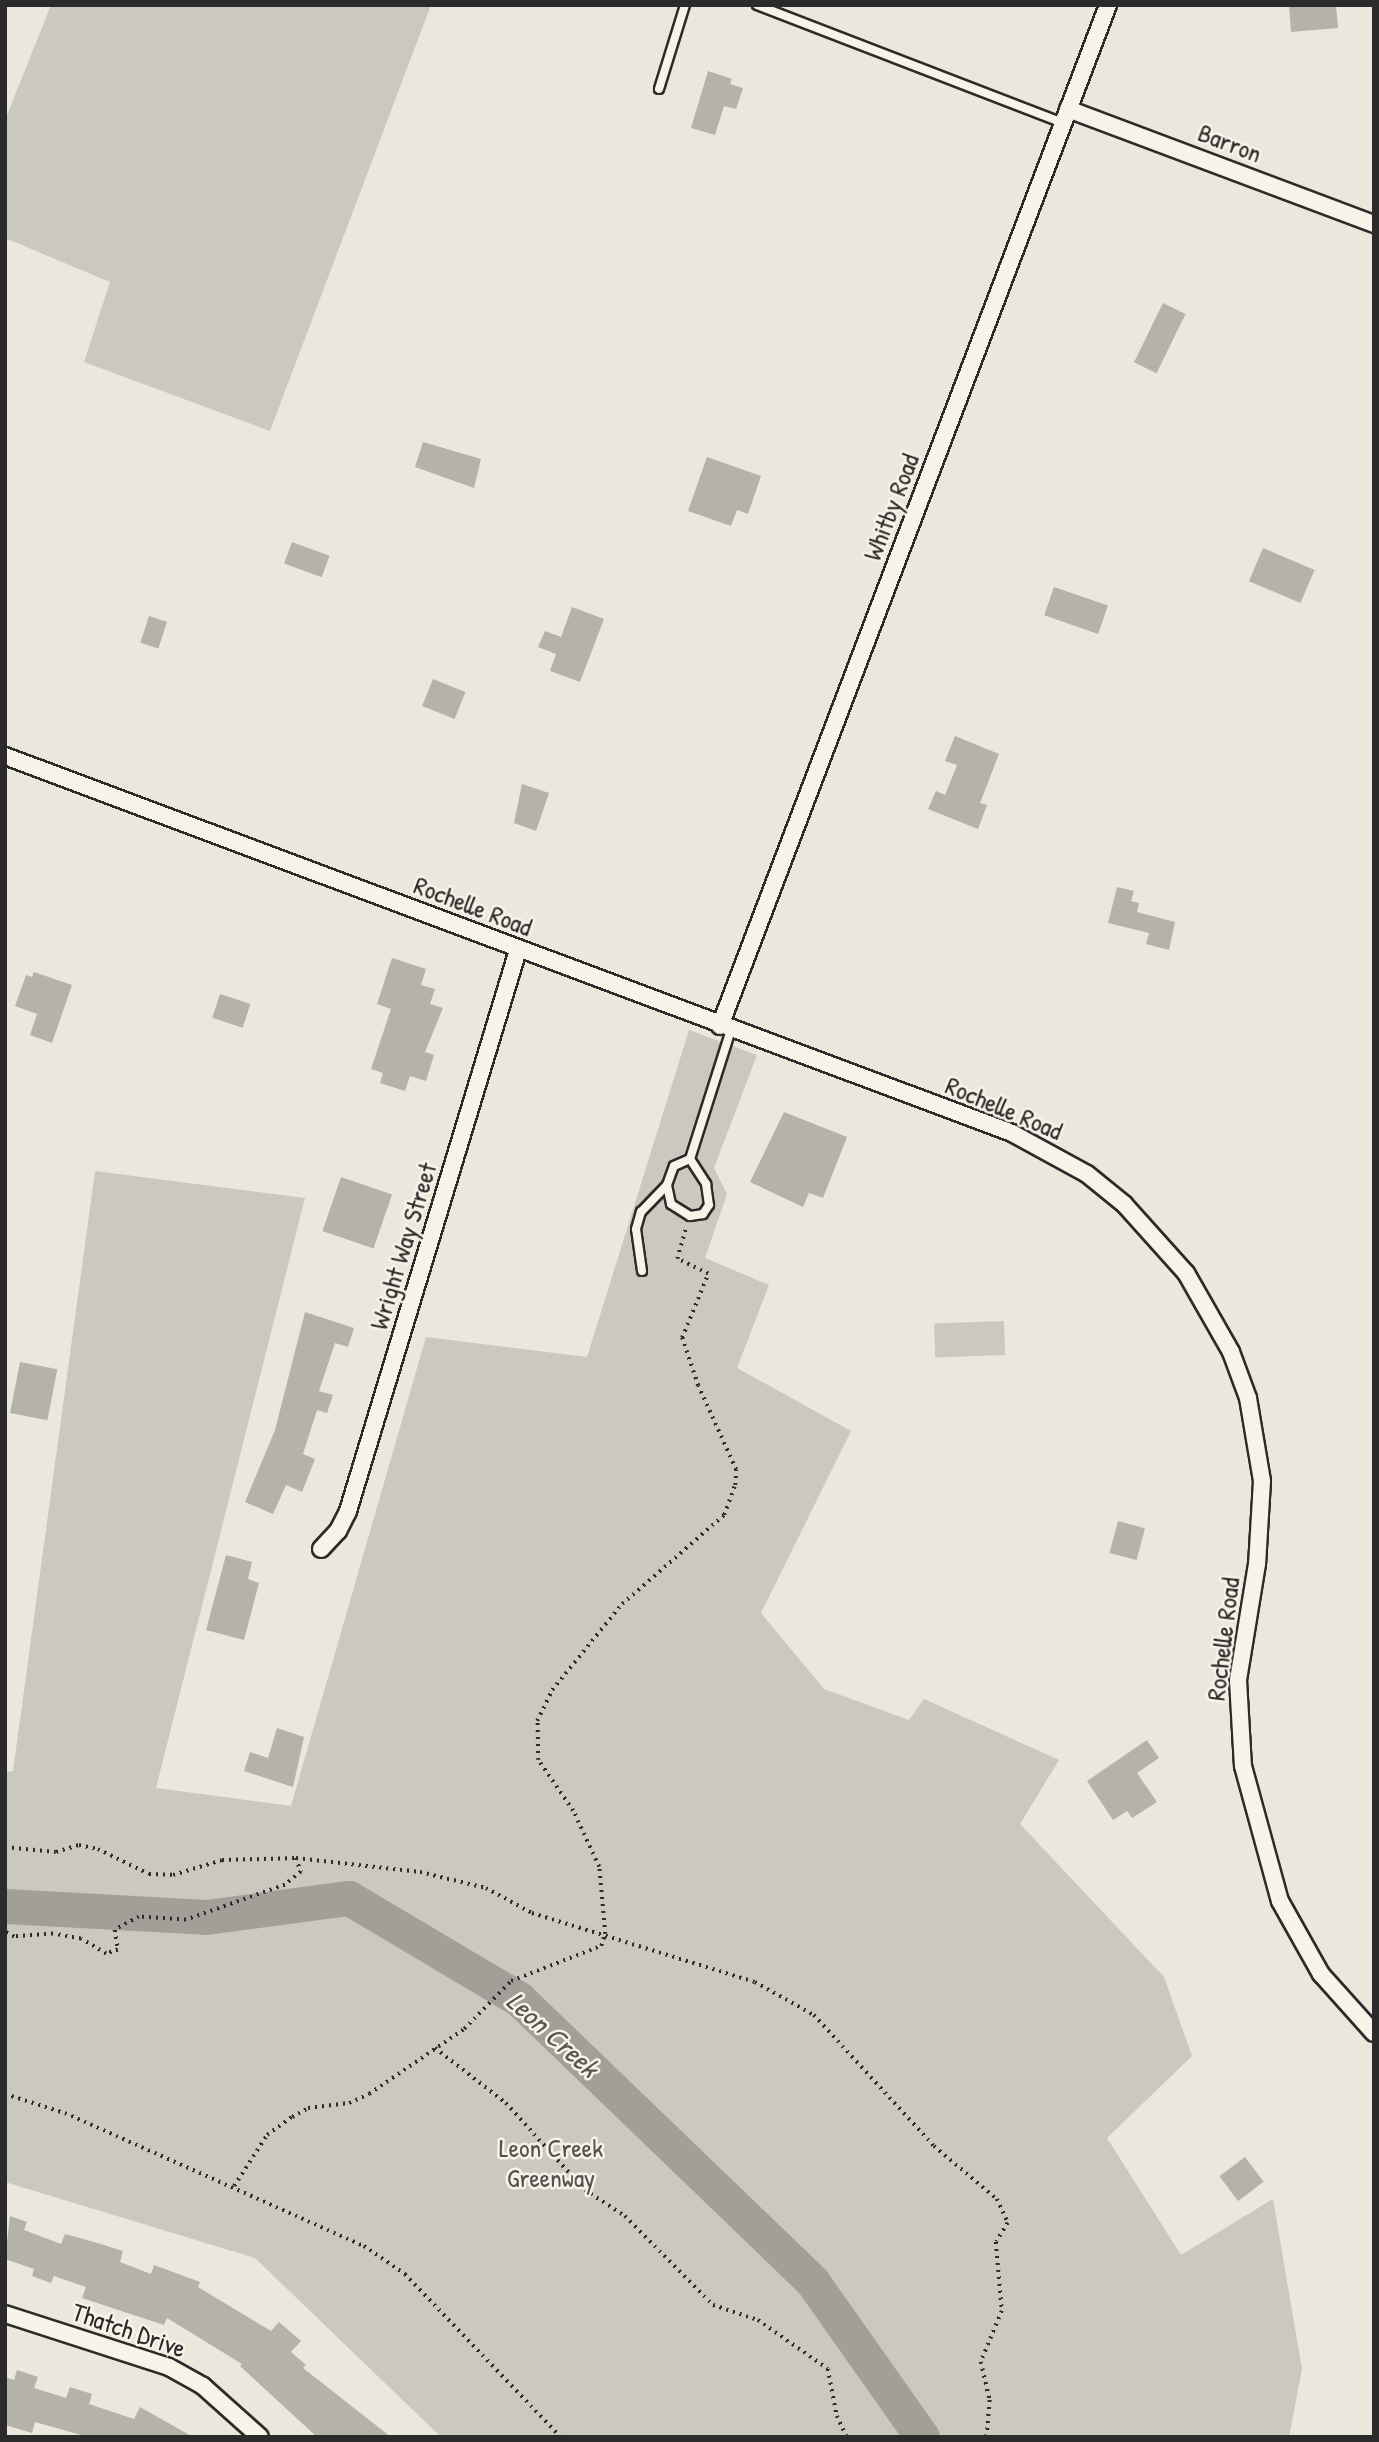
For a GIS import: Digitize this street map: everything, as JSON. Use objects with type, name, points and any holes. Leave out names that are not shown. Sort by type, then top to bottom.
[{"type":"street","name":"Whitby Road","points":[[726,1028],[1108,5]]},
{"type":"street","name":"Barron","points":[[1066,116],[1374,223]]},
{"type":"street","name":"Rochelle Road","points":[[5,756],[1046,1150],[1087,1174],[1124,1204],[1186,1273],[1231,1352],[1248,1398],[1262,1481],[1257,1564],[1238,1680],[1238,1728],[1253,1813],[1280,1901],[1301,1942],[1321,1974],[1374,2034]]},
{"type":"street","name":"Wright Way Street","points":[[321,1549],[338,1531],[348,1511],[518,950]]},
{"type":"street","name":"Thatch Drive","points":[[5,2314],[169,2367],[203,2386],[260,2437]]},
{"type":"lane","points":[[659,89],[685,5]]},
{"type":"lane","points":[[757,5],[1066,116]]},
{"type":"lane","points":[[667,1185],[671,1204],[690,1216],[703,1214],[709,1205],[706,1184],[691,1159],[726,1028]]},
{"type":"lane","points":[[642,1270],[637,1254],[638,1221],[667,1185],[674,1166],[691,1159]]},
{"type":"path","points":[[234,2186],[267,2135],[292,2116],[308,2108],[349,2103],[369,2094],[464,2029],[484,2005],[511,1981],[590,1954],[601,1946],[606,1934],[599,1867],[573,1811],[538,1760],[537,1721],[560,1679],[622,1604],[724,1515],[735,1485],[736,1470],[698,1386],[682,1338],[708,1274],[677,1259],[690,1216]]},
{"type":"path","points":[[5,1847],[56,1852],[79,1845],[98,1849],[149,1874],[173,1875],[222,1860],[296,1858],[420,1871],[486,1888],[532,1913],[755,1982],[814,2015],[934,2146],[998,2199],[1008,2223],[996,2242],[1002,2311],[981,2362],[990,2400],[987,2437]]},
{"type":"path","points":[[5,1932],[14,1937],[53,1934],[81,1939],[106,1954],[118,1950],[115,1930],[139,1917],[186,1920],[285,1885],[301,1872],[296,1858]]},
{"type":"path","points":[[436,2048],[506,2103],[585,2190],[625,2216],[713,2305],[758,2320],[828,2369],[837,2416],[847,2437]]},
{"type":"path","points":[[5,2094],[65,2113],[364,2246],[405,2274],[561,2437]]},
{"type":"green space","points":[[51,5],[431,5],[270,431],[84,362],[110,282],[5,238],[5,120]]},
{"type":"green space","name":"Leon Creek Greenway","points":[[689,1030],[757,1055],[714,1168],[727,1194],[705,1258],[769,1285],[737,1368],[851,1431],[761,1613],[824,1689],[909,1720],[924,1699],[1059,1760],[1020,1824],[1164,1977],[1192,2056],[1107,2138],[1181,2255],[1273,2199],[1302,2369],[1289,2437],[441,2437],[255,2258],[5,2182],[5,1772],[13,1771],[95,1171],[305,1198],[156,1788],[291,1806],[426,1337],[587,1357]]},
{"type":"green space","points":[[1004,1321],[1005,1355],[935,1357],[934,1323]]},
{"type":"building","points":[[1289,5],[1336,5],[1338,28],[1291,32]]},
{"type":"building","points":[[708,71],[732,79],[730,84],[743,88],[736,109],[724,106],[715,135],[691,128]]},
{"type":"building","points":[[1163,303],[1185,314],[1157,373],[1134,362]]},
{"type":"building","points":[[423,442],[481,459],[474,488],[415,467]]},
{"type":"building","points":[[707,457],[761,476],[748,514],[737,510],[731,526],[688,511]]},
{"type":"building","points":[[292,542],[330,556],[322,577],[284,564]]},
{"type":"building","points":[[1263,548],[1315,570],[1300,603],[1249,581]]},
{"type":"building","points":[[1054,587],[1108,606],[1098,634],[1044,615]]},
{"type":"building","points":[[572,607],[604,619],[580,682],[550,671],[556,654],[538,647],[545,631],[561,637]]},
{"type":"building","points":[[149,616],[167,622],[158,649],[140,643]]},
{"type":"building","points":[[433,679],[465,692],[455,719],[422,706]]},
{"type":"building","points":[[955,736],[999,754],[980,803],[987,805],[978,829],[928,809],[936,791],[945,795],[957,765],[945,761]]},
{"type":"building","points":[[522,784],[549,793],[536,831],[514,823]]},
{"type":"building","points":[[1117,887],[1134,891],[1131,901],[1139,903],[1137,912],[1175,922],[1169,950],[1146,944],[1149,933],[1108,923]]},
{"type":"building","points":[[392,958],[426,969],[421,985],[435,989],[430,1004],[443,1008],[425,1052],[434,1055],[426,1081],[410,1076],[405,1091],[380,1083],[383,1073],[371,1069],[391,1009],[377,1004]]},
{"type":"building","points":[[34,972],[72,985],[52,1043],[30,1035],[37,1014],[15,1006],[26,975],[32,977]]},
{"type":"building","points":[[220,994],[250,1004],[243,1028],[212,1018]]},
{"type":"building","points":[[784,1112],[847,1137],[823,1198],[809,1193],[803,1207],[750,1182]]},
{"type":"building","points":[[341,1177],[392,1195],[374,1248],[322,1231]]},
{"type":"building","points":[[305,1312],[354,1328],[348,1347],[335,1343],[319,1391],[333,1395],[327,1413],[317,1410],[303,1454],[315,1459],[302,1492],[286,1485],[273,1514],[245,1502],[275,1430]]},
{"type":"building","points":[[20,1362],[57,1369],[47,1420],[10,1413]]},
{"type":"building","points":[[1118,1521],[1145,1528],[1137,1560],[1109,1553]]},
{"type":"building","points":[[226,1555],[252,1562],[248,1579],[259,1583],[244,1640],[206,1630]]},
{"type":"building","points":[[277,1728],[304,1737],[293,1787],[244,1771],[250,1752],[268,1758]]},
{"type":"building","points":[[1147,1740],[1159,1758],[1137,1773],[1157,1802],[1132,1818],[1127,1811],[1113,1820],[1087,1781]]},
{"type":"building","points":[[1245,2157],[1264,2182],[1238,2201],[1219,2176]]},
{"type":"building","points":[[10,2216],[27,2222],[24,2230],[61,2244],[65,2234],[123,2251],[120,2262],[151,2274],[154,2265],[200,2282],[198,2287],[271,2331],[279,2322],[301,2341],[291,2352],[306,2365],[303,2368],[391,2437],[317,2437],[240,2366],[242,2364],[167,2318],[164,2325],[82,2298],[86,2287],[54,2276],[51,2283],[32,2276],[34,2269],[5,2259]]},
{"type":"building","points":[[17,2370],[38,2377],[34,2388],[66,2398],[70,2387],[92,2394],[89,2404],[134,2419],[140,2407],[193,2437],[88,2437],[35,2422],[32,2433],[5,2425],[5,2377],[14,2380]]},
{"type":"waterway","name":"Leon Creek","points":[[5,1906],[206,1917],[349,1898],[519,1999],[812,2281],[922,2437]]}]
